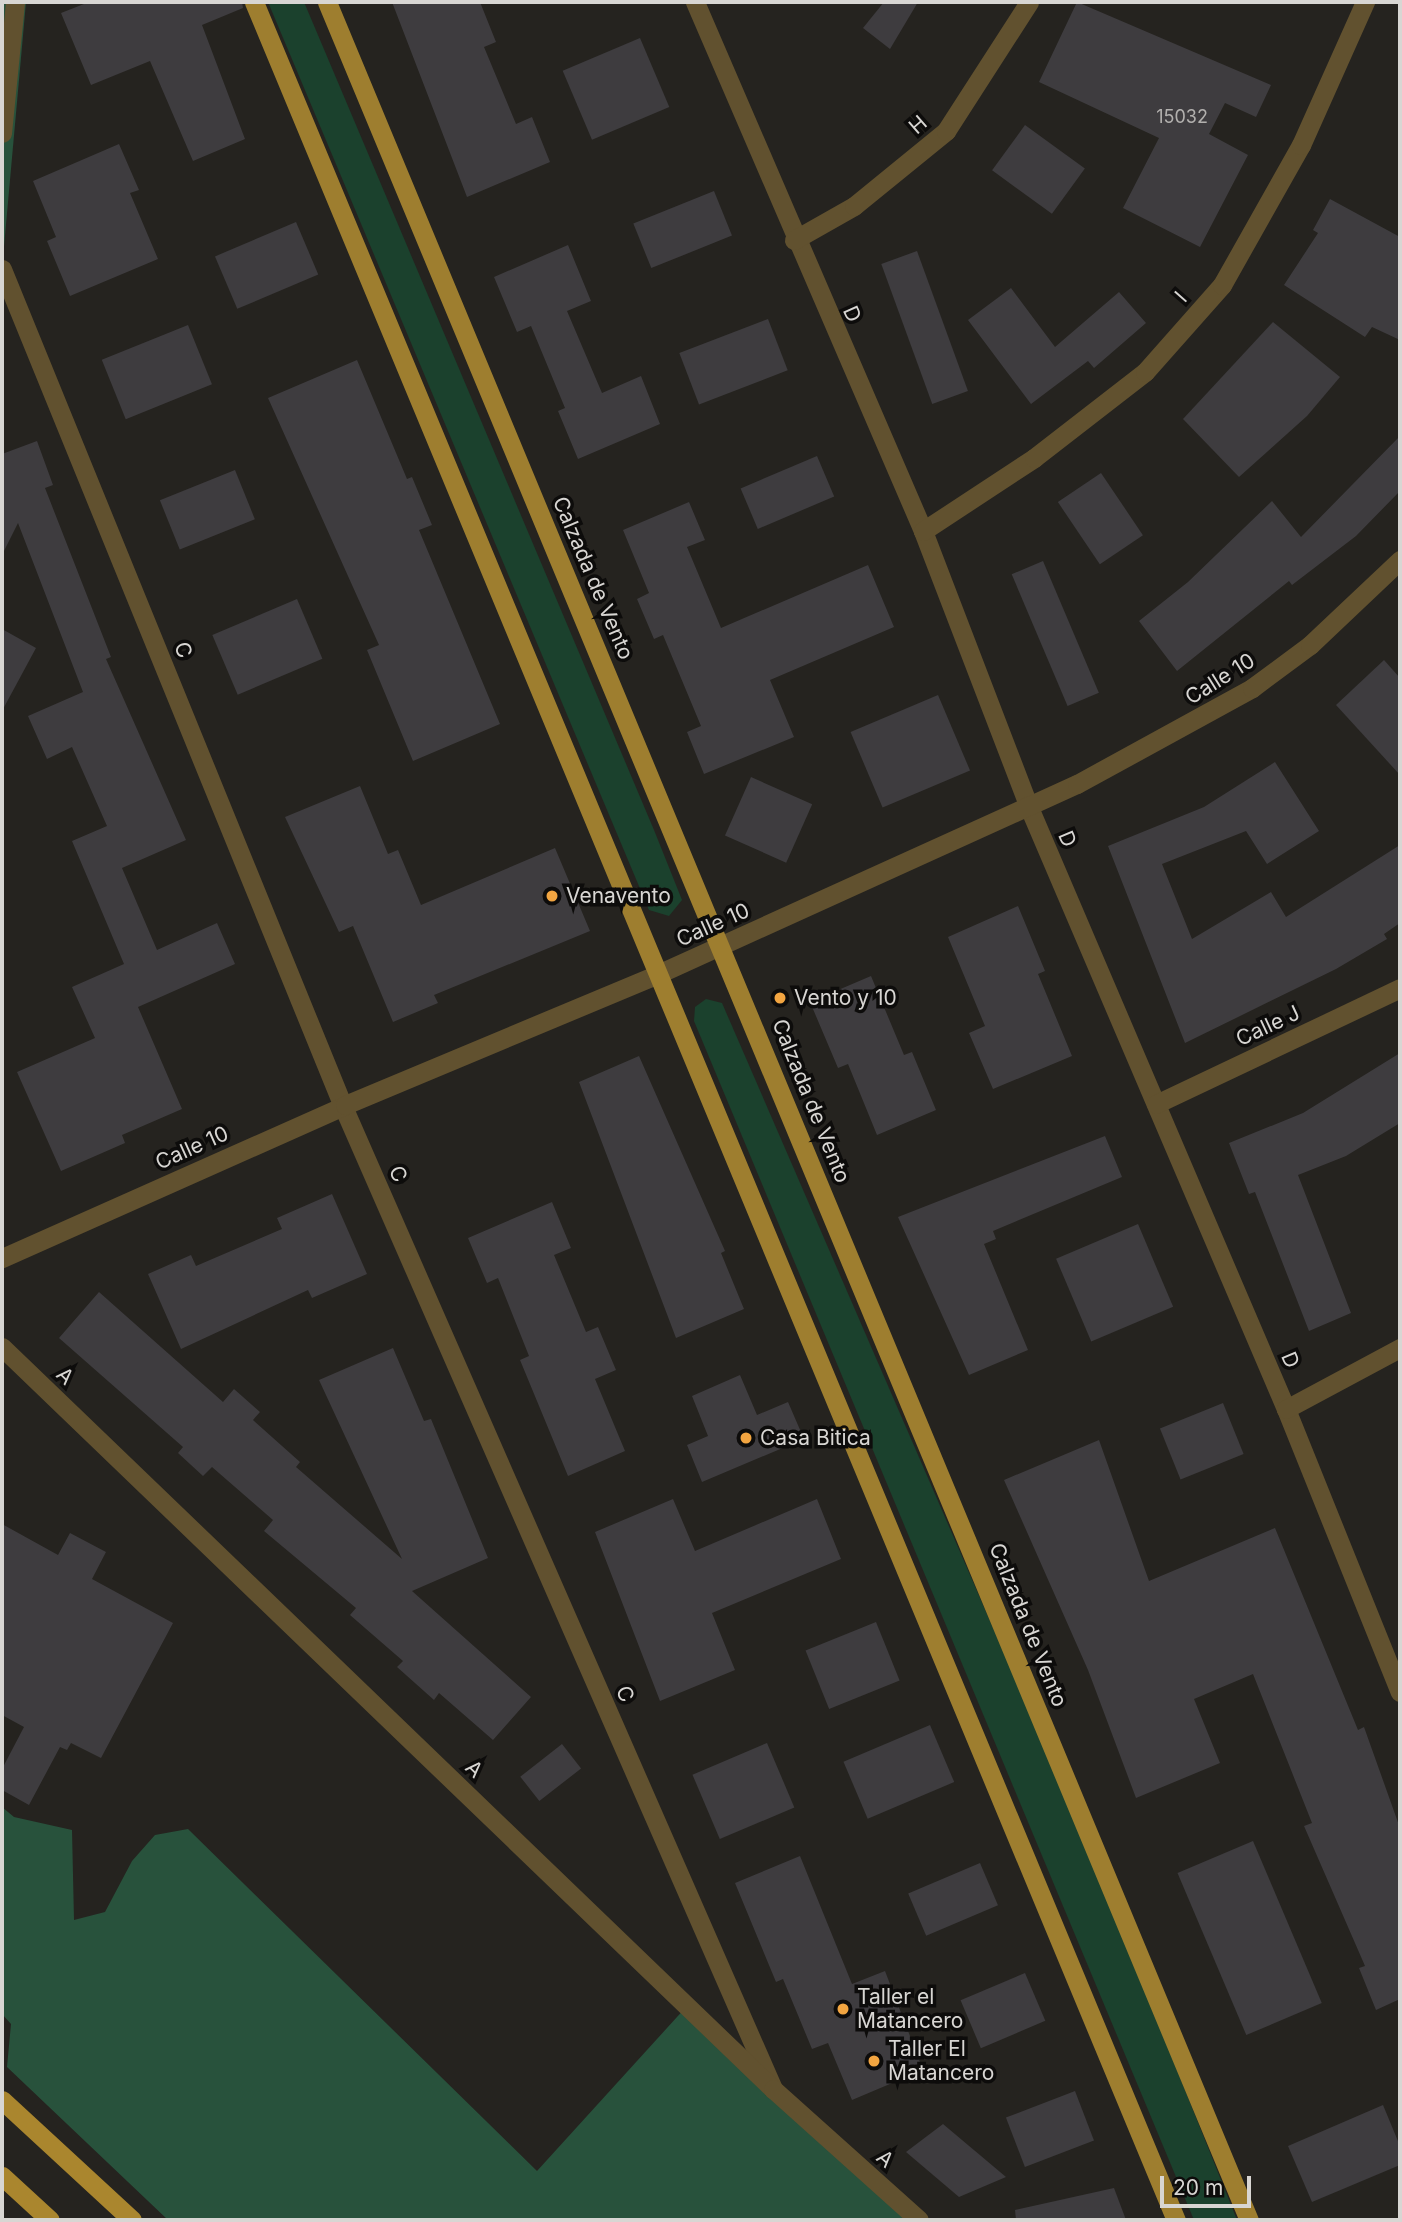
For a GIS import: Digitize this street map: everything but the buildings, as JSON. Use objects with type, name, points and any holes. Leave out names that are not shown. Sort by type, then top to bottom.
[{"type":"highway","points":[[2,2100],[132,2220]]},
{"type":"highway","points":[[2,2176],[50,2220]]},
{"type":"main road","points":[[254,2],[1176,2220]]},
{"type":"main road","name":"Calzada de Vento","points":[[327,2],[722,946],[1249,2220]]},
{"type":"street","points":[[2,133],[15,2]]},
{"type":"street","name":"D","points":[[695,2],[794,240],[923,531],[1028,805],[1392,1654],[1400,1692]]},
{"type":"street","name":"H","points":[[794,240],[855,206],[946,131],[1029,2]]},
{"type":"street","name":"I","points":[[923,531],[1034,458],[1144,372],[1222,285],[1301,145],[1364,2]]},
{"type":"street","name":"C","points":[[2,269],[345,1105],[773,2089]]},
{"type":"street","name":"Calle 10","points":[[2,1258],[345,1105],[722,946],[1132,755],[1252,688],[1310,645],[1400,559]]},
{"type":"street","name":"Calle J","points":[[1156,1104],[1400,988]]},
{"type":"street","name":"A","points":[[2,1347],[773,2089],[919,2220]]},
{"type":"street","points":[[1286,1409],[1400,1348]]},
{"type":"green space","points":[[2,2],[26,2],[2,269]]},
{"type":"green space","points":[[268,2],[304,2],[682,900],[669,916],[649,910]]},
{"type":"green space","points":[[706,999],[722,1003],[1085,1840],[1237,2220],[1194,2220],[694,1021],[695,1007]]},
{"type":"green space","points":[[2,1807],[14,1817],[72,1830],[74,1920],[105,1912],[132,1861],[155,1835],[188,1829],[537,2171],[687,2006],[919,2220],[168,2220],[7,2067],[11,2024],[2,2014]]},
{"type":"place","name":"Venavento","points":[[552,896]]},
{"type":"place","name":"Vento y 10","points":[[780,998]]},
{"type":"place","name":"Casa Bitica","points":[[746,1438]]},
{"type":"place","name":"Taller el Matancero","points":[[843,2009]]},
{"type":"place","name":"Taller El Matancero","points":[[874,2061]]}]
